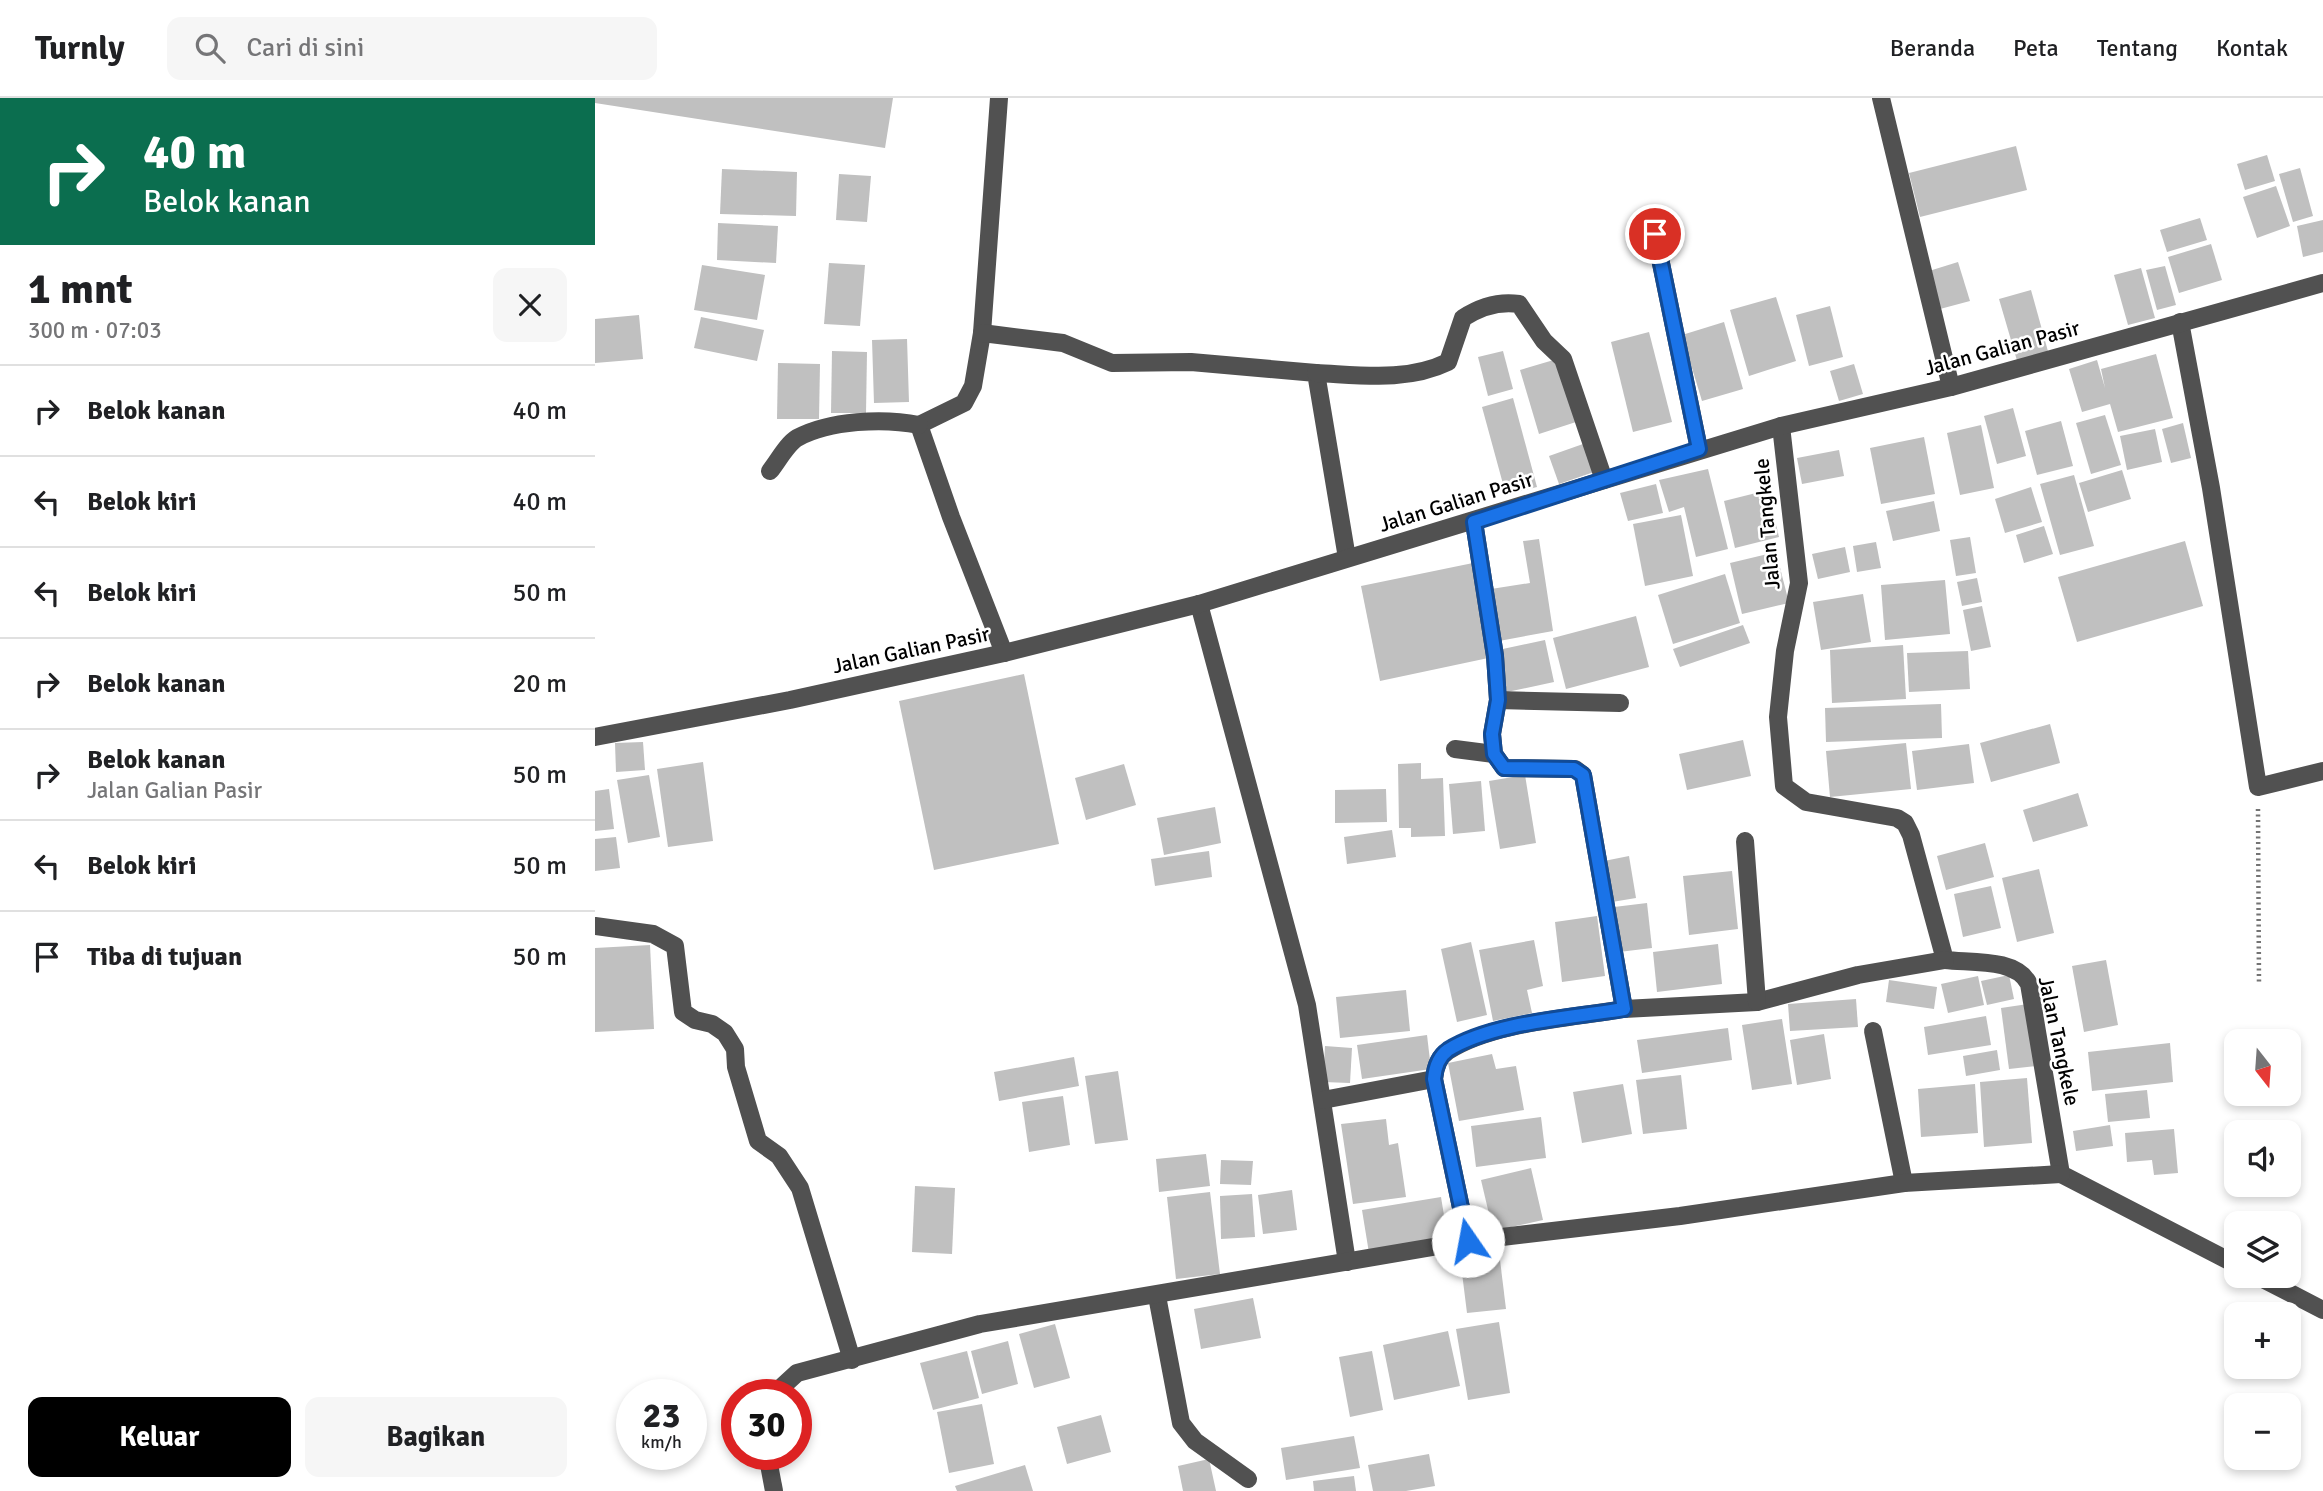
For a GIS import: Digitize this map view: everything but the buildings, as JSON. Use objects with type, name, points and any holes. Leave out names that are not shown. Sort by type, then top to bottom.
[{"type":"street","points":[[770,471],[795,439],[820,429],[902,421],[919,425],[964,403],[973,386],[982,333],[999,98]]},
{"type":"street","points":[[1881,98],[1951,387]]},
{"type":"street","points":[[1655,234],[1699,449]]},
{"type":"street","name":"Jalan Galian Pasir","points":[[595,737],[790,700],[1004,653],[1199,604],[1474,522],[1699,449],[1781,426],[1951,387],[2323,283]]},
{"type":"street","points":[[982,333],[1063,343],[1112,363],[1191,362],[1387,376],[1433,370],[1448,362],[1463,318],[1506,302],[1519,304],[1544,341],[1563,359],[1604,480]]},
{"type":"street","points":[[2180,322],[2211,488],[2258,787],[2323,771]]},
{"type":"street","points":[[1316,373],[1347,558]]},
{"type":"street","points":[[919,425],[951,517],[1004,653]]},
{"type":"street","name":"Jalan Tangkele","points":[[1781,426],[1799,583],[1785,651],[1778,717],[1784,786],[1806,802],[1897,818],[1905,823],[1911,835],[1945,960],[2012,967],[2023,972],[2029,984],[2061,1174]]},
{"type":"street","points":[[1474,522],[1495,656],[1498,700],[1492,734],[1494,754],[1504,768],[1574,769],[1583,775],[1624,1009]]},
{"type":"street","points":[[1199,604],[1238,756],[1293,946],[1323,1100],[1347,1262]]},
{"type":"street","points":[[1498,700],[1620,703]]},
{"type":"street","points":[[1455,749],[1494,754]]},
{"type":"street","points":[[1745,841],[1757,1002]]},
{"type":"street","points":[[595,926],[653,934],[675,946],[683,1012],[695,1020],[712,1024],[725,1033],[735,1049],[736,1067],[758,1141],[779,1156],[800,1188],[852,1360]]},
{"type":"street","points":[[1468,1241],[1434,1079],[1436,1065],[1446,1051],[1491,1032],[1624,1009],[1757,1002],[1858,975],[1945,960]]},
{"type":"street","points":[[1873,1031],[1904,1183]]},
{"type":"street","points":[[1323,1100],[1434,1079]]},
{"type":"street","points":[[790,1379],[797,1373],[980,1324],[1468,1241],[1679,1216],[1904,1183],[2061,1174],[2224,1258]]},
{"type":"street","points":[[2280,1288],[2323,1310]]},
{"type":"street","points":[[1157,1296],[1181,1423],[1195,1441],[1248,1479]]},
{"type":"street","points":[[770,1470],[774,1491]]},
{"type":"path","points":[[2258,787],[2259,985]]},
{"type":"route","points":[[1468,1241],[1434,1079],[1436,1065],[1446,1051],[1491,1032],[1624,1009],[1583,775],[1574,769],[1504,768],[1494,754],[1492,734],[1498,700],[1495,656],[1474,522],[1699,449],[1655,234]]}]
